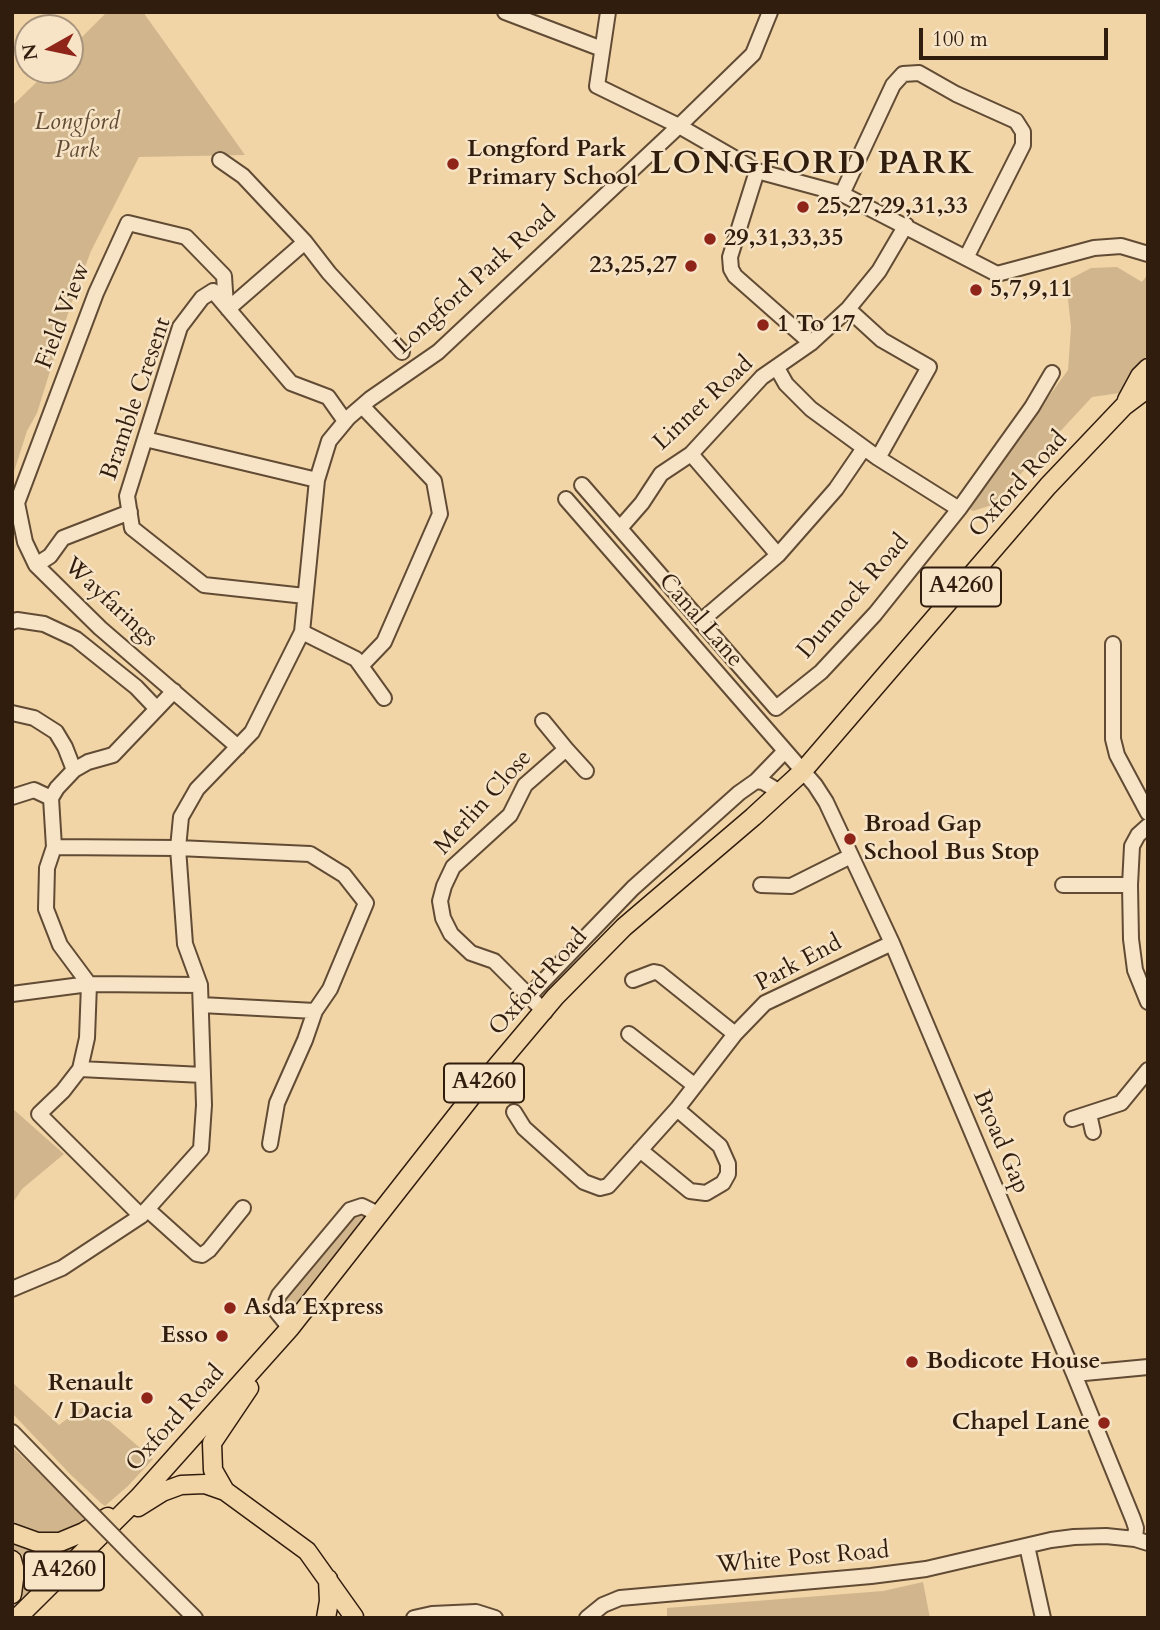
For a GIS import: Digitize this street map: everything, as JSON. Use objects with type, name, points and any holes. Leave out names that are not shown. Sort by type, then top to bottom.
[{"type":"main road","name":"Oxford Road","points":[[1124,406],[1140,376],[1148,368]]},
{"type":"main road","name":"Oxford Road","points":[[17,1618],[139,1497],[290,1328],[475,1092],[555,997],[624,927],[802,772],[1048,486],[1124,406],[1148,388]]},
{"type":"main road","points":[[225,1491],[213,1470],[212,1443],[267,1354]]},
{"type":"main road","points":[[112,1524],[162,1492],[181,1485],[205,1484],[225,1491],[295,1541],[315,1559],[355,1617]]},
{"type":"main road","points":[[12,1533],[45,1544],[67,1541],[139,1497]]},
{"type":"main road","points":[[12,1560],[15,1571],[12,1594]]},
{"type":"main road","points":[[326,1618],[329,1601],[327,1576]]},
{"type":"street","points":[[505,12],[601,49]]},
{"type":"street","points":[[608,12],[597,86],[679,125],[757,171],[842,194],[997,274],[1094,248],[1121,246],[1148,254]]},
{"type":"street","name":"Longford Park Road","points":[[12,1289],[62,1268],[144,1212],[201,1149],[203,1075],[200,985],[186,944],[178,848],[181,817],[197,789],[252,732],[302,632],[317,480],[329,441],[345,421],[438,352],[753,54],[770,12]]},
{"type":"street","points":[[842,194],[893,85],[904,74],[919,73],[956,94],[1016,121],[1023,132],[1023,145],[966,258]]},
{"type":"street","points":[[220,160],[243,176],[402,352]]},
{"type":"street","points":[[757,171],[730,257],[731,269],[811,343]]},
{"type":"street","name":"Field View","points":[[36,565],[25,542],[18,503],[96,293],[128,222],[186,237],[224,276],[227,308]]},
{"type":"street","name":"Linnet Road","points":[[621,527],[642,503],[661,474],[691,454],[762,377],[811,343],[848,309],[879,271],[906,225]]},
{"type":"street","points":[[305,242],[227,308],[291,383],[328,397],[345,421]]},
{"type":"street","name":"Bramble Cresent","points":[[227,308],[213,291],[202,298],[180,327],[127,496],[132,528],[204,585],[305,596]]},
{"type":"street","points":[[848,309],[882,340],[929,367],[878,458]]},
{"type":"street","points":[[777,368],[786,384],[811,409],[878,458],[959,509]]},
{"type":"street","name":"Dunnock Road","points":[[702,620],[776,708],[821,671],[875,614],[959,509],[1032,407],[1052,373]]},
{"type":"street","points":[[361,666],[384,642],[440,514],[434,481],[363,407]]},
{"type":"street","points":[[145,439],[317,480]]},
{"type":"street","points":[[582,485],[702,620],[778,555],[836,489],[864,447]]},
{"type":"street","points":[[691,454],[778,555]]},
{"type":"street","name":"Canal Lane","points":[[566,499],[802,772]]},
{"type":"street","name":"Wayfarings","points":[[130,512],[63,538],[50,556],[36,565],[100,628],[238,747]]},
{"type":"street","points":[[12,622],[17,620],[44,624],[76,639],[136,687],[157,709]]},
{"type":"street","points":[[302,632],[355,659],[384,698]]},
{"type":"street","points":[[1113,644],[1112,739],[1117,755],[1148,813]]},
{"type":"street","points":[[174,691],[113,755],[88,762],[74,770],[51,798],[54,847],[47,868],[46,909],[60,945],[89,984],[88,1038],[80,1069],[64,1091],[39,1114],[144,1212],[197,1254],[202,1255],[208,1250],[243,1208]]},
{"type":"street","points":[[12,713],[34,718],[57,732],[74,770]]},
{"type":"street","name":"Merlin Close","points":[[543,720],[586,771]]},
{"type":"street","name":"Merlin Close","points":[[545,1012],[494,961],[471,953],[451,934],[443,918],[440,901],[453,867],[510,815],[525,785],[566,749]]},
{"type":"street","points":[[529,996],[634,888],[756,781],[784,752]]},
{"type":"street","name":"Broad Gap","points":[[802,772],[816,785],[826,802],[892,943],[1074,1374],[1141,1541]]},
{"type":"street","points":[[756,781],[780,792]]},
{"type":"street","points":[[12,797],[34,790],[51,798]]},
{"type":"street","points":[[1148,826],[1138,835],[1132,846],[1130,885],[1131,939],[1135,971],[1148,1002]]},
{"type":"street","points":[[54,847],[178,848],[310,854],[344,875],[366,903],[330,989],[314,1011],[305,1040],[277,1103],[270,1144]]},
{"type":"street","points":[[761,885],[791,886],[850,856]]},
{"type":"street","points":[[1063,885],[1130,885]]},
{"type":"street","name":"Park End","points":[[514,1112],[524,1128],[584,1182],[600,1188],[614,1181],[677,1109],[735,1034],[765,1003],[892,943]]},
{"type":"street","points":[[633,980],[654,972],[659,973],[735,1034]]},
{"type":"street","points":[[12,994],[89,984],[200,985]]},
{"type":"street","points":[[201,1005],[314,1011]]},
{"type":"street","points":[[629,1034],[694,1085]]},
{"type":"street","points":[[80,1069],[203,1075]]},
{"type":"street","points":[[1072,1119],[1121,1103],[1148,1070]]},
{"type":"street","points":[[640,1150],[690,1191],[706,1193],[723,1183],[728,1174],[728,1164],[720,1146],[677,1109]]},
{"type":"street","points":[[1088,1114],[1093,1132]]},
{"type":"street","points":[[290,1328],[277,1312],[276,1301],[279,1295],[350,1210],[362,1206],[380,1215]]},
{"type":"street","points":[[1074,1374],[1148,1367]]},
{"type":"street","points":[[12,1432],[195,1618]]},
{"type":"street","name":"White Post Road","points":[[587,1618],[603,1605],[620,1598],[898,1573],[1074,1537],[1106,1536],[1141,1541]]},
{"type":"street","points":[[1027,1546],[1043,1618]]},
{"type":"street","points":[[326,1618],[343,1611],[355,1617]]},
{"type":"street","points":[[414,1618],[476,1612],[495,1618]]},
{"type":"green space","name":"Longford Park","points":[[107,12],[143,12],[245,155],[139,157],[91,251],[70,307],[37,413],[27,431],[12,478],[12,106],[35,84],[84,84],[84,35]]},
{"type":"green space","points":[[1117,267],[1142,282],[1148,274],[1148,354],[1120,393],[1092,397],[992,505],[973,511],[968,508],[1068,370],[1071,327],[1066,281],[1091,268]]},
{"type":"green space","points":[[12,1108],[64,1154],[22,1189],[12,1204]]},
{"type":"green space","points":[[354,1211],[367,1214],[293,1307],[289,1309],[282,1306],[285,1293]]},
{"type":"green space","points":[[12,1382],[59,1425],[88,1403],[153,1459],[105,1506],[71,1475],[12,1413]]},
{"type":"green space","points":[[12,1447],[87,1517],[74,1529],[58,1536],[42,1537],[12,1524]]},
{"type":"green space","points":[[89,1533],[12,1610],[18,1560],[12,1537]]},
{"type":"green space","points":[[923,1582],[930,1618],[667,1618],[667,1608],[883,1591]]},
{"type":"place","name":"Longford Park Primary School","points":[[453,164]]},
{"type":"place","name":"25,27,29,31,33","points":[[803,207]]},
{"type":"place","name":"29,31,33,35","points":[[710,239]]},
{"type":"place","name":"23,25,27","points":[[691,266]]},
{"type":"place","name":"5,7,9,11","points":[[976,290]]},
{"type":"place","name":"1 To 17","points":[[763,325]]},
{"type":"place","name":"Broad Gap School Bus Stop","points":[[850,839]]},
{"type":"place","name":"Asda Express","points":[[230,1308]]},
{"type":"place","name":"Esso","points":[[222,1336]]},
{"type":"place","name":"Bodicote House","points":[[912,1362]]},
{"type":"place","name":"Renault / Dacia","points":[[147,1398]]},
{"type":"place","name":"Chapel Lane","points":[[1104,1423]]},
{"type":"district","name":"LONGFORD PARK","points":[[813,166]]}]
